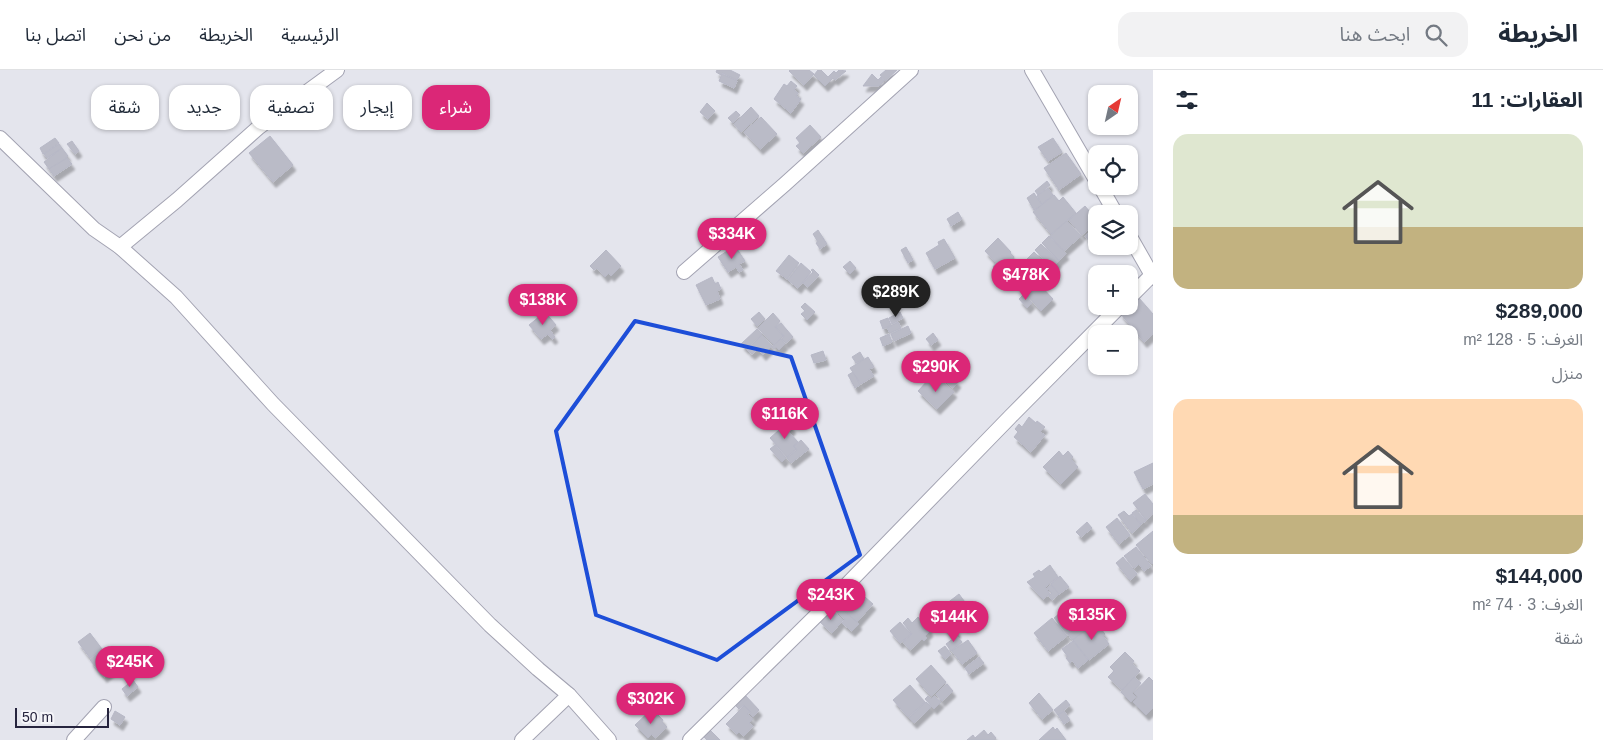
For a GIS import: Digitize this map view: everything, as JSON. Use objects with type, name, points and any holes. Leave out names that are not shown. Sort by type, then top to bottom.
[{"type":"street","points":[[120,246],[178,200],[259,126],[337,70]]},
{"type":"street","points":[[684,272],[786,184],[911,70]]},
{"type":"street","points":[[1032,70],[1088,166]]},
{"type":"street","points":[[0,138],[94,229],[120,246],[176,297],[273,404],[490,625],[538,669],[569,694],[609,740]]},
{"type":"street","points":[[1138,251],[1152,276],[1138,289]]},
{"type":"street","points":[[690,740],[830,602],[1111,315]]},
{"type":"street","points":[[522,740],[569,694]]},
{"type":"street","points":[[74,740],[104,707]]},
{"type":"highlighted area","points":[[635,321],[791,357],[860,555],[717,660],[596,615],[556,431]]},
{"type":"building","points":[[717,70],[730,70],[740,75],[737,80],[722,73],[721,75],[716,72]]},
{"type":"building","points":[[790,70],[809,70],[814,74],[804,85]]},
{"type":"building","points":[[818,70],[821,70],[828,77],[834,71],[836,73],[839,70],[846,71],[835,80],[833,78],[825,86],[814,75]]},
{"type":"building","points":[[886,70],[897,70],[885,81],[880,75]]},
{"type":"building","points":[[722,74],[737,81],[734,88],[719,81]]},
{"type":"building","points":[[872,74],[878,80],[881,77],[884,81],[879,86],[863,86]]},
{"type":"building","points":[[791,81],[797,86],[794,90],[798,93],[796,96],[801,99],[791,113],[774,99],[784,84],[787,86]]},
{"type":"building","points":[[707,103],[715,111],[708,119],[700,112]]},
{"type":"building","points":[[751,107],[759,116],[741,132],[734,124]]},
{"type":"building","points":[[736,111],[740,115],[733,123],[728,118]]},
{"type":"building","points":[[761,117],[777,134],[760,149],[744,132]]},
{"type":"building","points":[[810,125],[821,137],[803,153],[796,146],[800,143],[796,138]]},
{"type":"building","points":[[270,136],[293,165],[273,182],[249,153]]},
{"type":"building","points":[[55,138],[59,143],[43,154],[40,148]]},
{"type":"building","points":[[1053,138],[1062,152],[1048,161],[1038,147]]},
{"type":"building","points":[[72,141],[79,151],[75,154],[67,144]]},
{"type":"building","points":[[59,144],[62,148],[47,158],[44,154]]},
{"type":"building","points":[[62,148],[68,156],[59,164],[49,169],[44,162]]},
{"type":"building","points":[[1066,153],[1081,174],[1059,190],[1044,168]]},
{"type":"building","points":[[67,158],[72,164],[54,176],[49,169]]},
{"type":"building","points":[[1047,181],[1050,185],[1038,195],[1035,191]]},
{"type":"building","points":[[1048,188],[1053,195],[1042,204],[1037,196]]},
{"type":"building","points":[[1034,193],[1042,205],[1034,210],[1027,198]]},
{"type":"building","points":[[1054,195],[1059,201],[1063,197],[1076,213],[1051,234],[1033,212]]},
{"type":"building","points":[[1085,206],[1088,210],[1088,229],[1082,235],[1069,220]]},
{"type":"building","points":[[958,212],[962,219],[951,226],[947,219]]},
{"type":"building","points":[[1067,221],[1081,236],[1064,251],[1050,236]]},
{"type":"building","points":[[818,230],[827,244],[820,249],[813,234]]},
{"type":"building","points":[[1049,236],[1066,254],[1059,260],[1042,243]]},
{"type":"building","points":[[998,238],[1011,252],[1014,257],[1011,260],[1015,265],[1002,277],[993,267],[996,263],[985,251]]},
{"type":"building","points":[[944,239],[955,258],[935,269],[926,253],[939,245],[938,242]]},
{"type":"building","points":[[1041,244],[1059,261],[1052,268],[1035,250]]},
{"type":"building","points":[[735,246],[745,261],[739,264],[743,270],[739,272],[736,267],[728,272],[718,257]]},
{"type":"building","points":[[906,247],[913,260],[908,263],[901,250]]},
{"type":"building","points":[[606,250],[621,266],[611,276],[609,273],[605,277],[597,268],[594,270],[590,266]]},
{"type":"building","points":[[1034,252],[1042,260],[1035,267],[1027,259]]},
{"type":"building","points":[[789,255],[799,263],[787,279],[776,271]]},
{"type":"building","points":[[850,261],[856,268],[850,274],[843,267]]},
{"type":"building","points":[[801,263],[811,272],[798,288],[788,280]]},
{"type":"building","points":[[813,269],[819,275],[808,287],[803,283],[813,272],[811,270]]},
{"type":"building","points":[[712,277],[715,284],[718,282],[721,289],[717,291],[720,299],[706,305],[696,285]]},
{"type":"building","points":[[1026,284],[1031,290],[1025,296],[1020,290]]},
{"type":"building","points":[[1039,284],[1053,299],[1041,311],[1027,295]]},
{"type":"building","points":[[1023,295],[1032,303],[1027,308],[1019,299]]},
{"type":"building","points":[[1138,299],[1153,314],[1153,334],[1144,342],[1138,335],[1138,325],[1130,325],[1122,315],[1138,315]]},
{"type":"building","points":[[805,303],[815,312],[807,320],[801,314],[805,311],[801,307]]},
{"type":"building","points":[[545,312],[556,325],[550,330],[555,337],[552,339],[548,334],[541,339],[529,325]]},
{"type":"building","points":[[759,312],[765,319],[757,326],[751,319]]},
{"type":"building","points":[[900,312],[903,318],[892,324],[889,318]]},
{"type":"building","points":[[773,313],[780,321],[775,327],[783,336],[774,345],[758,328]]},
{"type":"building","points":[[888,318],[891,325],[883,329],[880,321]]},
{"type":"building","points":[[898,322],[901,328],[890,333],[887,328]]},
{"type":"building","points":[[781,323],[793,337],[786,343],[782,339],[784,336],[776,327]]},
{"type":"building","points":[[908,326],[911,333],[894,341],[891,334]]},
{"type":"building","points":[[757,329],[762,334],[746,349],[741,344]]},
{"type":"building","points":[[933,333],[938,340],[931,345],[926,339]]},
{"type":"building","points":[[889,334],[892,342],[883,346],[880,338]]},
{"type":"building","points":[[762,335],[772,346],[763,355],[758,349],[752,354],[747,350]]},
{"type":"building","points":[[781,339],[785,344],[779,350],[776,347],[774,349],[772,347]]},
{"type":"building","points":[[823,351],[826,360],[814,363],[811,355]]},
{"type":"building","points":[[860,352],[864,359],[856,363],[852,357]]},
{"type":"building","points":[[868,357],[874,367],[869,369],[874,376],[861,384],[850,368]]},
{"type":"building","points":[[853,372],[860,385],[855,388],[848,375]]},
{"type":"building","points":[[945,372],[958,382],[953,388],[941,377]]},
{"type":"building","points":[[929,379],[935,385],[940,379],[954,392],[937,409],[918,391]]},
{"type":"building","points":[[1029,417],[1045,427],[1040,432],[1045,435],[1031,452],[1014,437],[1018,432],[1015,429],[1019,424],[1022,427]]},
{"type":"building","points":[[788,422],[793,428],[789,432],[798,442],[793,446],[796,449],[787,457],[770,438]]},
{"type":"building","points":[[801,440],[809,449],[791,463],[787,458],[797,450],[794,446]]},
{"type":"building","points":[[775,445],[786,458],[782,462],[770,449]]},
{"type":"building","points":[[1059,451],[1063,456],[1068,451],[1073,457],[1071,459],[1078,467],[1061,484],[1043,467]]},
{"type":"building","points":[[1153,463],[1153,484],[1143,489],[1134,472]]},
{"type":"building","points":[[1145,494],[1153,504],[1153,514],[1146,520],[1133,503]]},
{"type":"building","points":[[1136,510],[1146,521],[1141,524],[1132,513]]},
{"type":"building","points":[[1124,511],[1129,516],[1132,514],[1141,525],[1132,533],[1118,515]]},
{"type":"building","points":[[1117,518],[1130,535],[1119,544],[1106,527]]},
{"type":"building","points":[[1087,522],[1092,528],[1081,537],[1076,532]]},
{"type":"building","points":[[1153,531],[1153,563],[1152,564],[1136,545]]},
{"type":"building","points":[[1136,547],[1151,566],[1144,571],[1139,564],[1134,568],[1124,556]]},
{"type":"building","points":[[1123,557],[1137,574],[1130,580],[1116,563]]},
{"type":"building","points":[[1050,565],[1058,577],[1045,587],[1050,594],[1043,599],[1027,582],[1035,577],[1033,574],[1039,570],[1041,572]]},
{"type":"building","points":[[1060,576],[1069,587],[1059,594],[1051,584]]},
{"type":"building","points":[[1051,585],[1059,594],[1052,600],[1049,596],[1052,593],[1047,588]]},
{"type":"building","points":[[857,590],[873,604],[857,622],[839,605],[849,594],[851,596]]},
{"type":"building","points":[[959,594],[970,609],[957,619],[946,604]]},
{"type":"building","points":[[1070,601],[1072,604],[1077,601],[1089,617],[1067,634],[1054,618],[1065,609],[1063,607]]},
{"type":"building","points":[[836,604],[859,624],[852,631],[842,623],[845,619],[832,608]]},
{"type":"building","points":[[831,609],[843,620],[832,633],[820,622]]},
{"type":"building","points":[[968,613],[974,620],[965,627],[960,619]]},
{"type":"building","points":[[918,617],[922,622],[928,618],[932,624],[928,628],[930,631],[925,636],[927,638],[924,641],[922,639],[910,650],[903,642],[912,634],[903,623],[908,618],[912,623]]},
{"type":"building","points":[[1052,618],[1067,636],[1048,651],[1034,633]]},
{"type":"building","points":[[947,620],[958,632],[953,637],[942,625]]},
{"type":"building","points":[[900,622],[911,634],[900,643],[890,631]]},
{"type":"building","points":[[1095,622],[1105,634],[1103,636],[1109,644],[1089,660],[1073,640]]},
{"type":"building","points":[[1082,624],[1086,630],[1072,640],[1068,634]]},
{"type":"building","points":[[90,633],[102,649],[90,658],[78,642]]},
{"type":"building","points":[[957,636],[962,642],[951,651],[946,644]]},
{"type":"building","points":[[968,640],[977,653],[962,664],[952,651]]},
{"type":"building","points":[[1073,641],[1088,660],[1078,668],[1072,660],[1070,663],[1062,649]]},
{"type":"building","points":[[945,646],[951,654],[945,659],[938,651]]},
{"type":"building","points":[[105,648],[119,665],[104,677],[90,660]]},
{"type":"building","points":[[1125,652],[1134,661],[1132,664],[1140,671],[1122,690],[1108,677],[1114,671],[1110,667]]},
{"type":"building","points":[[979,657],[984,663],[969,674],[965,668]]},
{"type":"building","points":[[931,665],[946,682],[931,696],[916,679]]},
{"type":"building","points":[[1134,677],[1141,683],[1132,693],[1136,697],[1131,702],[1121,692]]},
{"type":"building","points":[[1149,677],[1153,681],[1153,708],[1146,715],[1133,702],[1138,697],[1134,693]]},
{"type":"building","points":[[133,680],[138,687],[127,696],[122,689]]},
{"type":"building","points":[[947,684],[953,691],[942,701],[936,694]]},
{"type":"building","points":[[910,685],[925,702],[908,717],[893,700]]},
{"type":"building","points":[[1039,693],[1053,710],[1042,719],[1029,703]]},
{"type":"building","points":[[745,695],[759,710],[753,717],[744,705],[739,709],[735,705]]},
{"type":"building","points":[[928,696],[931,699],[934,696],[941,702],[934,709],[925,699]]},
{"type":"building","points":[[1066,700],[1070,705],[1058,715],[1054,710]]},
{"type":"building","points":[[926,702],[931,707],[914,723],[909,718]]},
{"type":"building","points":[[744,706],[750,712],[747,714],[753,719],[749,723],[753,726],[744,736],[739,732],[737,734],[726,724]]},
{"type":"building","points":[[652,709],[667,727],[655,738],[652,734],[648,738],[635,725]]},
{"type":"building","points":[[115,711],[125,717],[120,725],[111,719]]},
{"type":"building","points":[[1064,711],[1070,720],[1064,724],[1058,715]]},
{"type":"building","points":[[1053,727],[1055,730],[1057,728],[1066,740],[1039,740]]},
{"type":"building","points":[[710,730],[720,740],[707,740],[703,736]]},
{"type":"building","points":[[984,730],[988,735],[991,732],[996,738],[994,740],[967,740],[973,735],[975,738]]}]
